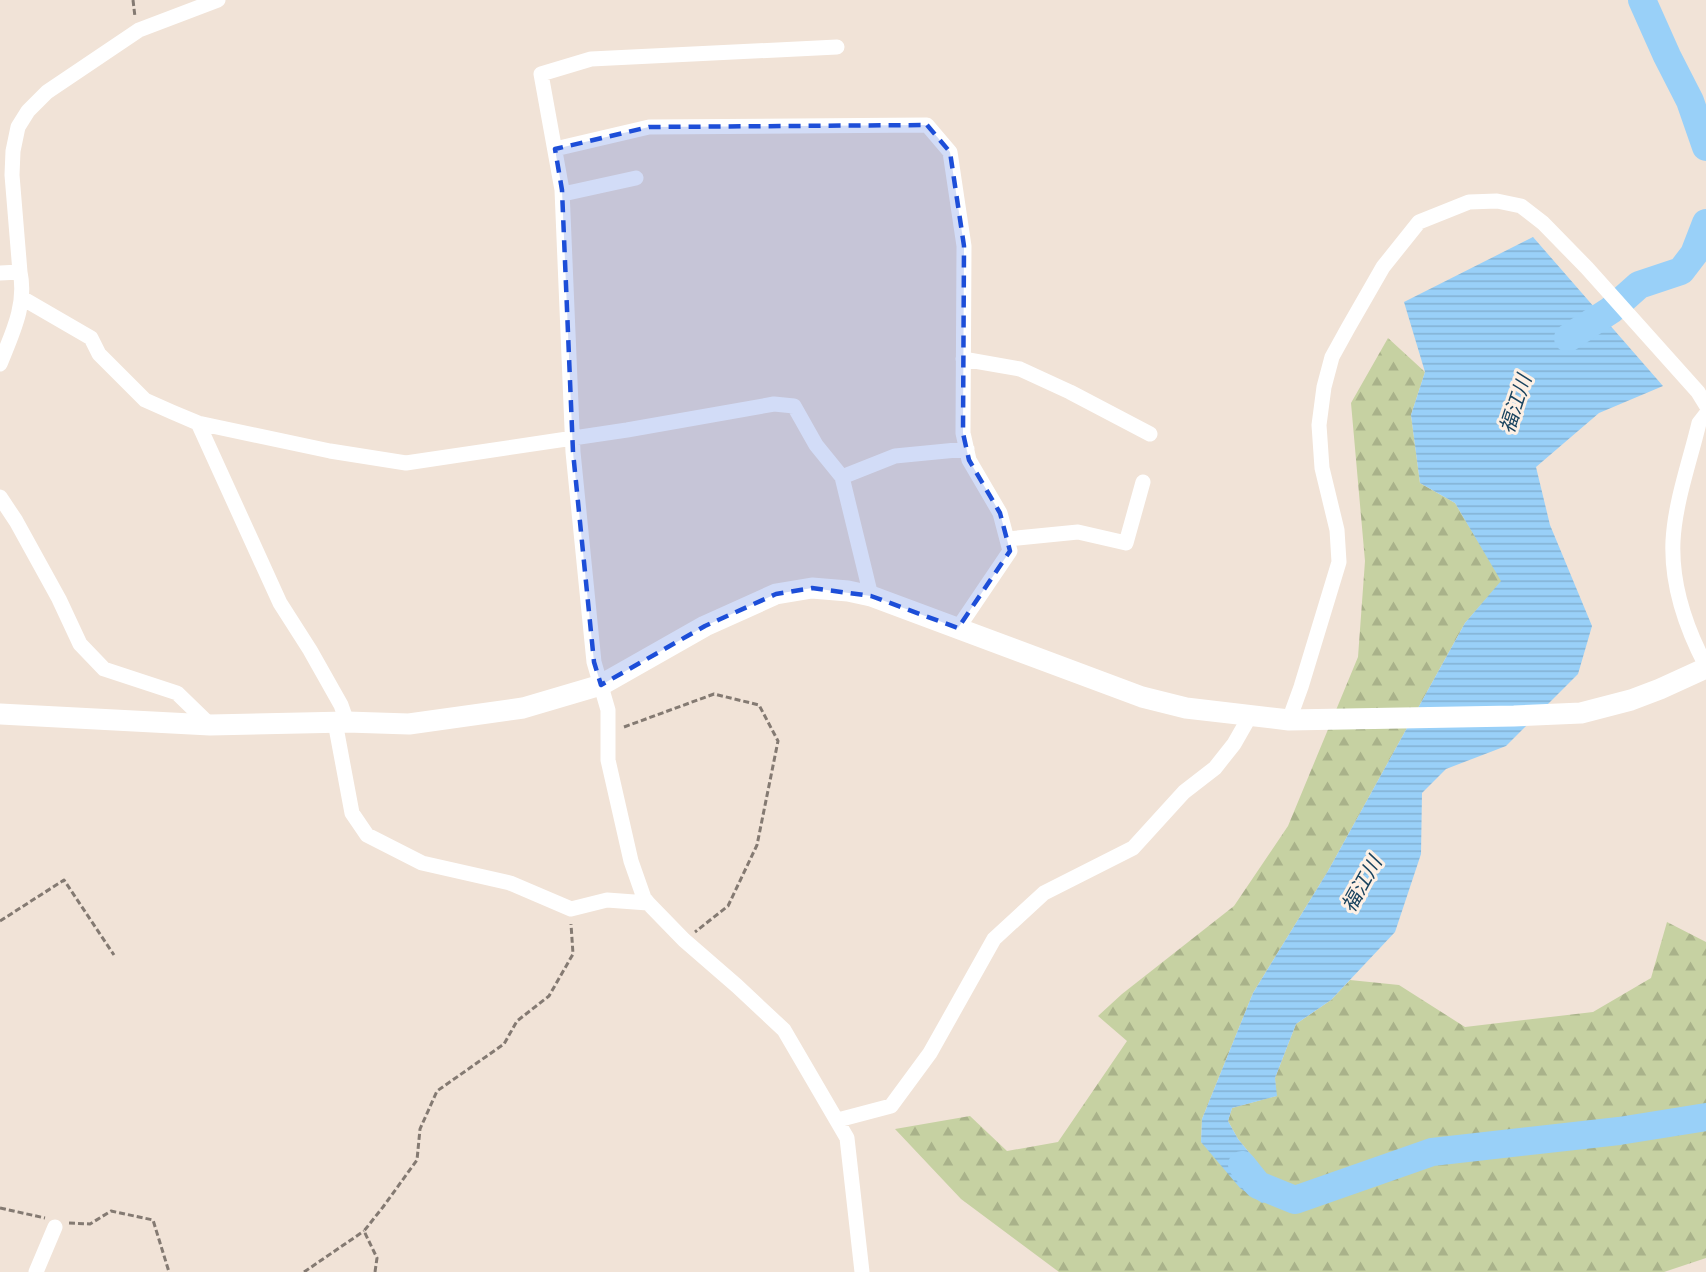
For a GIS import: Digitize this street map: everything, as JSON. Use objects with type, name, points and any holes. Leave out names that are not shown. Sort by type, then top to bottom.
[{"type":"street","points":[[0,364],[13,331],[23,287],[12,175],[13,151],[18,127],[28,111],[54,87],[139,30],[218,0]]},
{"type":"street","points":[[837,47],[591,59],[541,74],[563,194],[573,452],[594,662],[608,710],[608,760],[631,861],[648,903],[684,940],[784,1030],[838,1120],[847,1138],[862,1272]]},
{"type":"street","points":[[555,149],[649,127],[927,125],[951,152],[964,246],[963,433],[969,460],[1000,513],[1010,551],[958,628]]},
{"type":"street","points":[[563,194],[636,178]]},
{"type":"street","points":[[1289,720],[1339,562],[1337,530],[1322,468],[1318,425],[1324,387],[1332,357],[1383,267],[1419,222],[1469,202],[1497,201],[1521,206],[1543,223],[1632,316],[1698,392],[1706,405]]},
{"type":"street","points":[[0,273],[20,272]]},
{"type":"street","points":[[22,298],[91,338],[99,354],[146,400],[198,423],[330,451],[406,463],[574,439],[774,404],[794,406],[816,445],[843,477],[871,596]]},
{"type":"street","points":[[963,359],[1020,369],[1150,434]]},
{"type":"street","points":[[0,714],[210,725],[341,722],[409,724],[523,708],[601,685],[705,626],[776,594],[812,588],[848,591],[871,596],[1142,697],[1186,708],[1289,720],[1514,716],[1581,712],[1631,700],[1706,667],[1692,639],[1676,585],[1673,541],[1678,507],[1699,423],[1706,414]]},
{"type":"street","points":[[198,423],[280,603],[341,705],[352,813],[367,835],[422,863],[510,883],[571,909],[607,900],[648,903]]},
{"type":"street","points":[[843,477],[895,456],[967,449]]},
{"type":"street","points":[[1007,539],[1078,532],[1126,543],[1143,482]]},
{"type":"street","points":[[0,497],[16,521],[59,599],[80,644],[104,669],[177,693],[210,725]]},
{"type":"street","points":[[838,1120],[891,1106],[930,1053],[994,939],[1044,893],[1133,848],[1184,792],[1215,768],[1234,744],[1250,716]]},
{"type":"street","points":[[36,1272],[58,1223]]},
{"type":"path","points":[[608,733],[714,694],[759,705],[778,741],[757,845],[728,906],[684,940]]},
{"type":"path","points":[[0,921],[64,880],[114,955]]},
{"type":"path","points":[[304,1272],[364,1230],[383,1207],[417,1160],[420,1129],[437,1091],[504,1044],[517,1021],[549,996],[573,954],[571,909]]},
{"type":"path","points":[[0,1208],[58,1223],[90,1224],[111,1211],[153,1220],[169,1272]]},
{"type":"path","points":[[364,1230],[377,1258],[375,1272]]},
{"type":"highlighted area","points":[[927,125],[950,152],[964,246],[963,433],[969,460],[1000,513],[1010,551],[958,628],[871,596],[812,588],[776,594],[705,626],[601,685],[594,662],[573,452],[562,190],[555,149],[649,127]]},
{"type":"green space","points":[[1388,338],[1425,372],[1411,415],[1420,483],[1455,503],[1502,581],[1465,623],[1328,871],[1253,993],[1202,1119],[1201,1142],[1274,1200],[1257,1162],[1238,1139],[1228,1121],[1232,1108],[1276,1096],[1275,1078],[1296,1024],[1331,1000],[1350,980],[1399,985],[1465,1027],[1593,1012],[1651,978],[1667,922],[1706,942],[1706,1258],[1664,1272],[1059,1272],[961,1199],[895,1129],[970,1116],[1007,1151],[1058,1142],[1127,1041],[1098,1016],[1122,994],[1234,906],[1288,826],[1358,657],[1365,561],[1351,403]]},
{"type":"water","points":[[1533,237],[1663,386],[1599,413],[1536,467],[1550,525],[1592,626],[1578,674],[1506,746],[1446,769],[1422,793],[1421,854],[1395,932],[1331,1000],[1296,1024],[1275,1078],[1277,1096],[1232,1108],[1228,1121],[1238,1139],[1257,1162],[1275,1199],[1262,1203],[1240,1188],[1201,1142],[1202,1119],[1253,993],[1328,871],[1465,623],[1501,581],[1455,503],[1420,483],[1411,415],[1425,372],[1404,302]]},
{"type":"waterway","name":"福江川","points":[[1642,0],[1690,101],[1706,147]]},
{"type":"waterway","name":"福江川","points":[[1568,338],[1611,310],[1639,285],[1681,271],[1694,254],[1706,223]]},
{"type":"waterway","name":"福江川","points":[[1242,1165],[1258,1185],[1295,1200],[1432,1152],[1619,1131],[1706,1117]]}]
